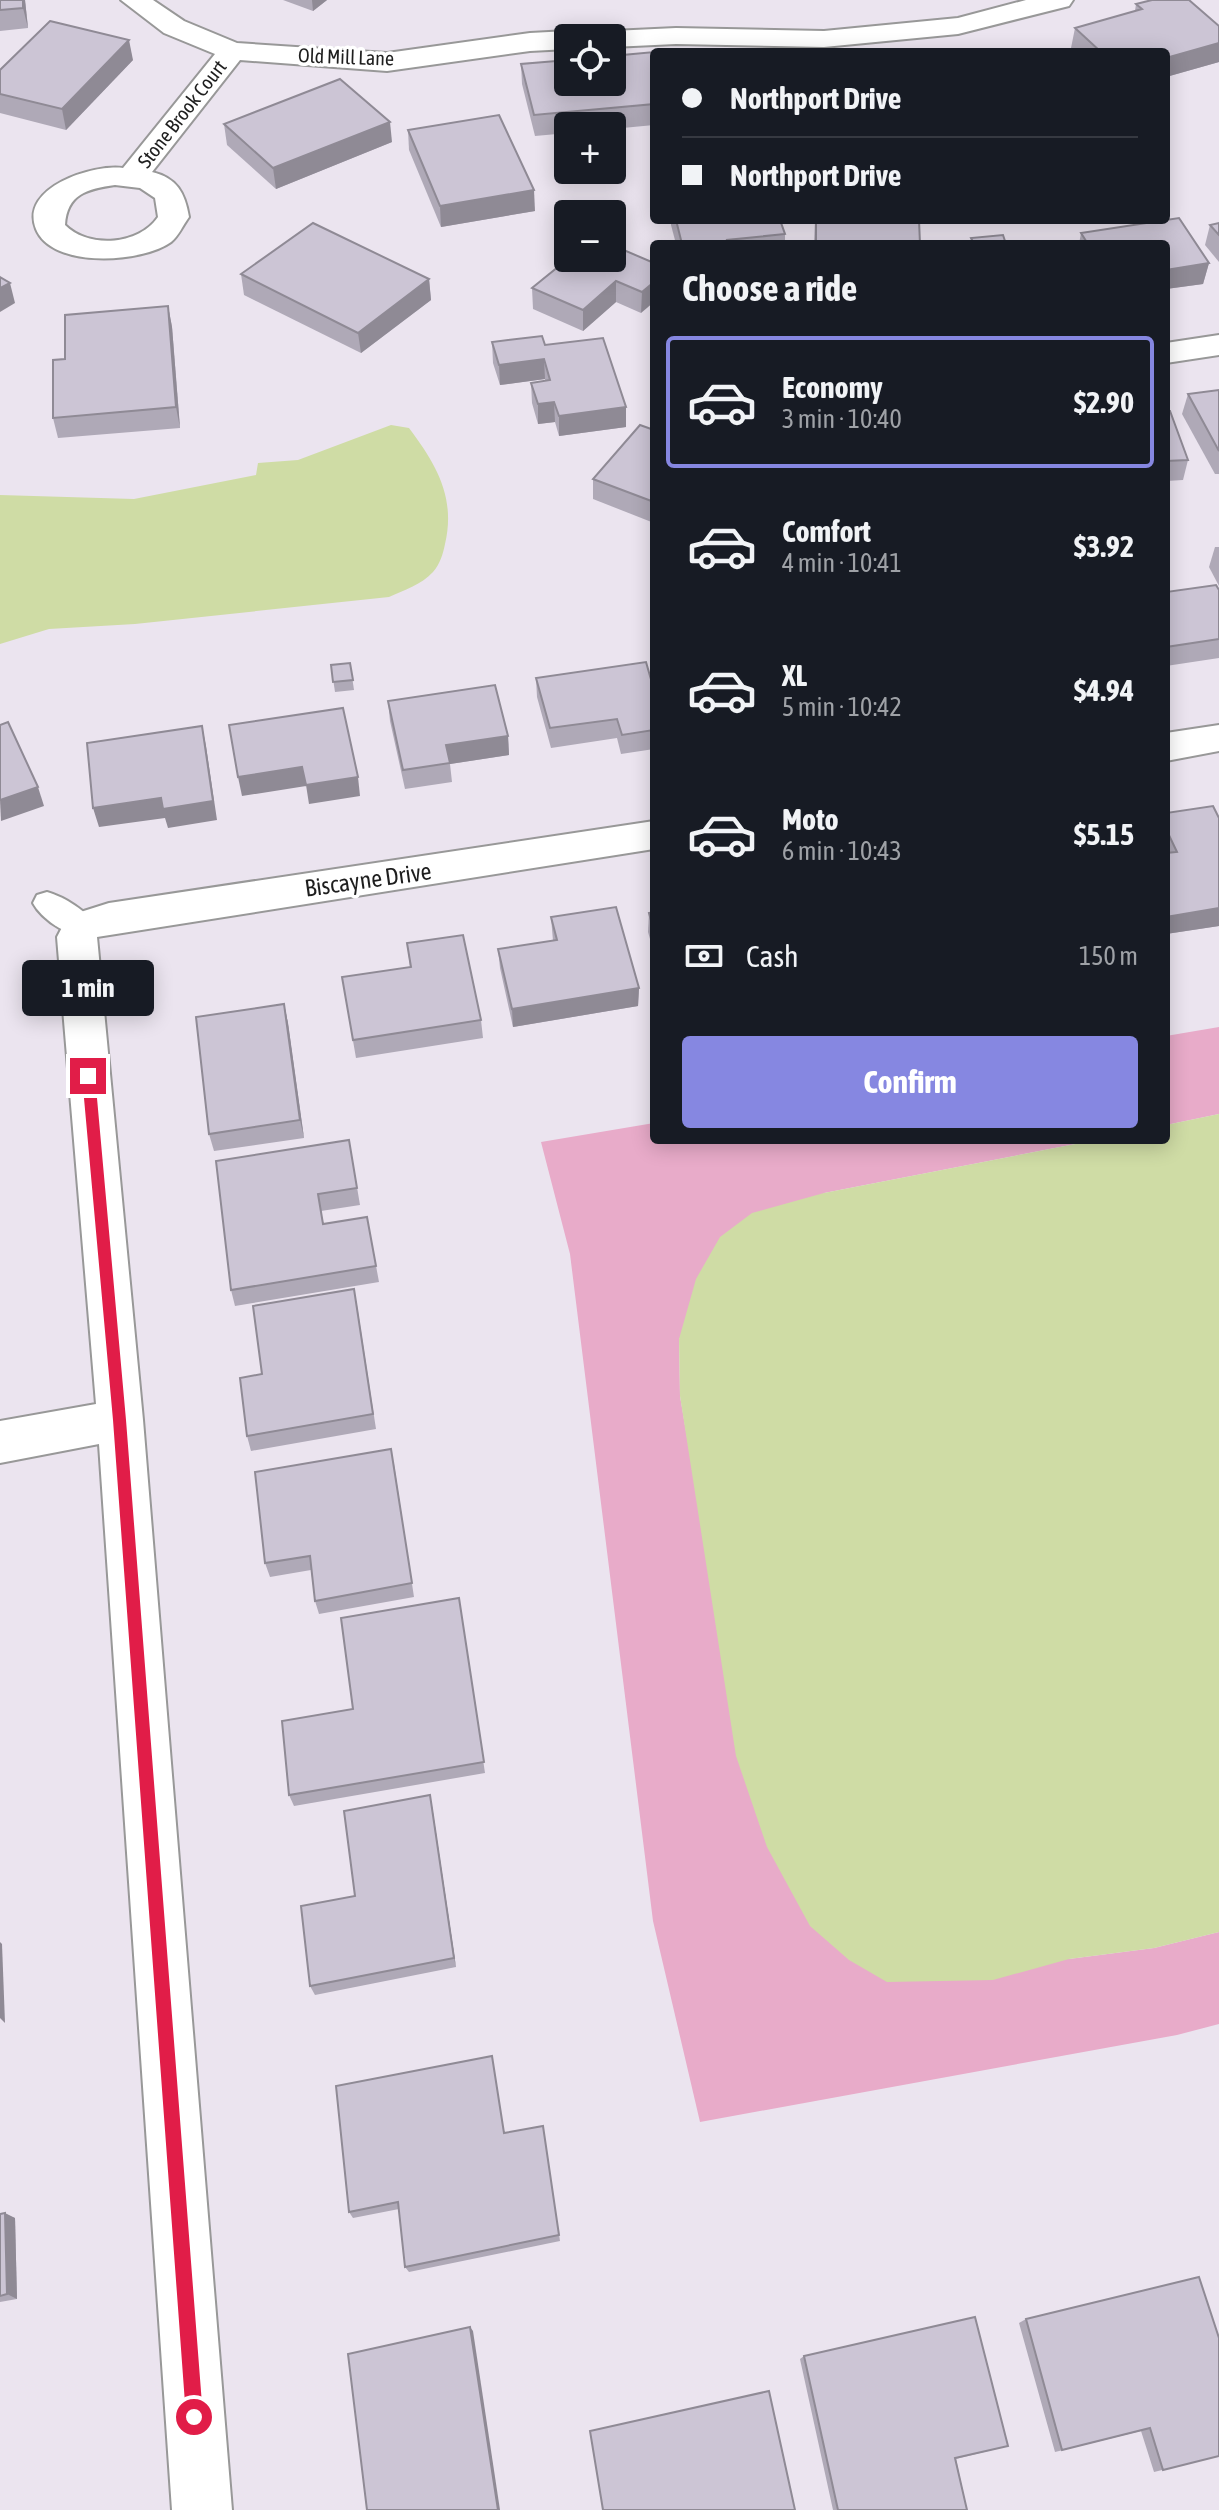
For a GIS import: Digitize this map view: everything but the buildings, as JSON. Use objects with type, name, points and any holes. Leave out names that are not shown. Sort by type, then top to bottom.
[{"type":"street","name":"Old Mill Lane","points":[[135,0],[174,27],[232,51],[387,62],[554,41]]},
{"type":"street","points":[[626,38],[676,36],[824,39],[958,26],[1059,0]]},
{"type":"street","name":"Stone Brook Court","points":[[132,177],[232,51]]},
{"type":"street","points":[[1170,352],[1219,345]]},
{"type":"street","points":[[1170,746],[1219,738]]},
{"type":"street","name":"Biscayne Drive","points":[[120,1420],[77,937],[65,915],[109,918],[650,836]]},
{"type":"street","points":[[0,1442],[120,1420],[202,2510]]},
{"type":"shaded area","points":[[391,425],[409,428],[428,455],[446,496],[448,527],[442,555],[438,566],[418,584],[389,597],[135,624],[49,629],[0,644],[0,495],[134,499],[256,475],[258,463],[298,460]]},
{"type":"shaded area","points":[[1219,1027],[1219,1114],[1170,1124],[1170,1035]]},
{"type":"shaded area","points":[[1219,1114],[1219,1932],[1154,1948],[1069,1959],[993,1980],[887,1982],[849,1960],[810,1926],[767,1847],[736,1756],[680,1396],[679,1339],[696,1279],[720,1237],[752,1213],[824,1193],[1075,1144],[1170,1144],[1170,1124]]},
{"type":"shaded area","points":[[650,1124],[650,1144],[1075,1144],[824,1193],[679,1339],[680,1396],[702,1525],[1069,1959],[1154,1948],[1219,1932],[1219,2024],[1177,2035],[700,2122],[653,1921],[570,1254],[541,1142]]},
{"type":"route","points":[[88,1076],[120,1420],[194,2417]]}]
